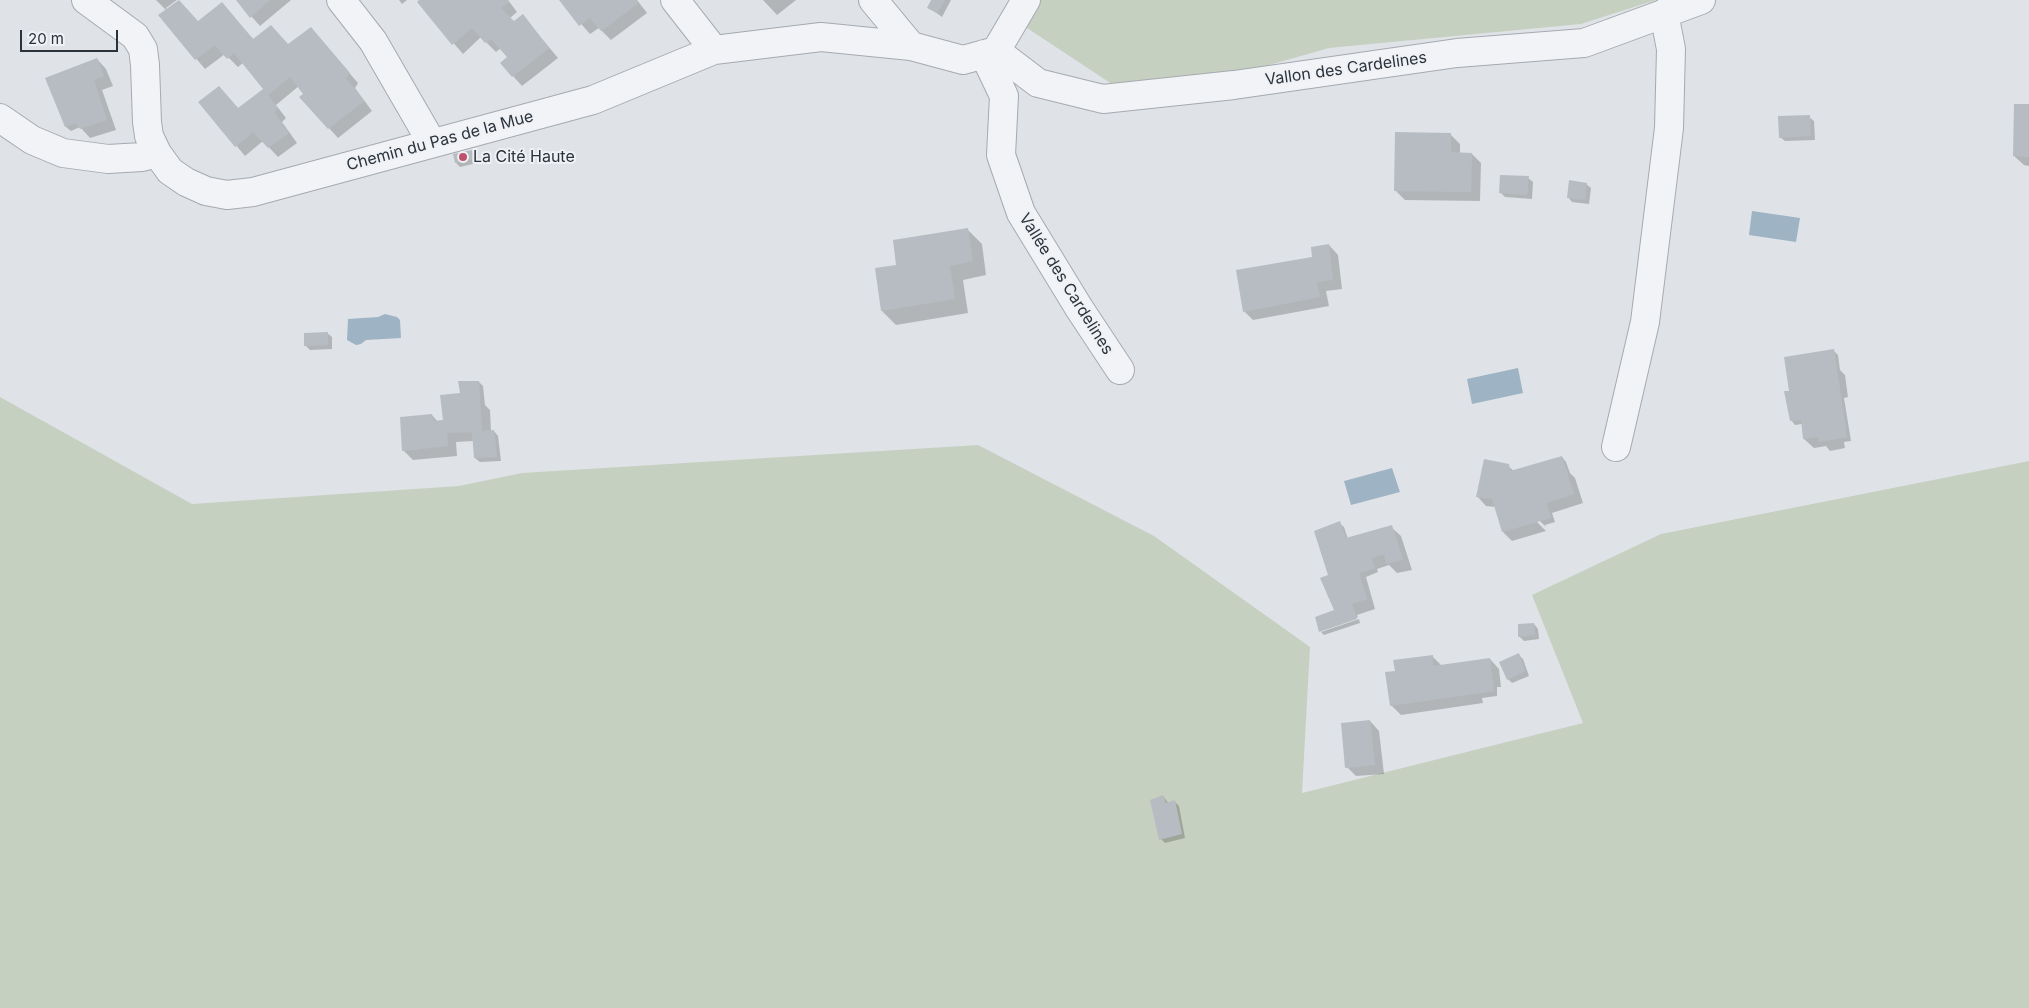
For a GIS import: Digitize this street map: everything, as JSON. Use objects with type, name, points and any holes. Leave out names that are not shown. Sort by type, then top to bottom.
[{"type":"street","name":"Chemin du Pas de la Mue","points":[[86,0],[135,36],[143,49],[147,122],[150,136],[170,171],[186,182],[206,191],[227,194],[253,192],[594,100],[714,50],[821,37],[911,46],[963,60],[990,53]]},
{"type":"street","points":[[341,0],[373,41],[432,144]]},
{"type":"street","points":[[675,0],[714,50]]},
{"type":"street","points":[[873,0],[911,46]]},
{"type":"street","points":[[990,53],[1026,0]]},
{"type":"street","name":"Vallon des Cardelines","points":[[990,53],[1038,83],[1103,98],[1234,86],[1457,53],[1584,43],[1701,0]]},
{"type":"street","points":[[1616,447],[1645,322],[1669,128],[1671,49],[1664,13]]},
{"type":"street","name":"Vallée des Cardelines","points":[[990,53],[1004,96],[1001,155],[1021,212],[1079,308],[1120,370]]},
{"type":"street","points":[[0,118],[32,140],[63,153],[108,159],[142,157],[158,153]]},
{"type":"green space","points":[[1038,0],[1656,0],[1581,24],[1329,48],[1139,102],[1021,24]]},
{"type":"green space","points":[[0,397],[192,504],[459,486],[522,473],[978,445],[1154,536],[1310,647],[1302,793],[1583,723],[1532,595],[1661,534],[2029,461],[2029,1008],[0,1008]]},
{"type":"water","points":[[1752,211],[1800,218],[1796,242],[1749,235]]},
{"type":"water","points":[[385,314],[397,317],[400,320],[401,338],[366,340],[356,345],[347,340],[348,319],[378,317]]},
{"type":"water","points":[[1518,368],[1523,393],[1472,404],[1467,379]]},
{"type":"water","points":[[1392,468],[1400,492],[1351,505],[1344,481]]},
{"type":"building","points":[[179,0],[198,21],[222,2],[253,39],[271,25],[288,44],[311,27],[350,73],[346,78],[364,101],[328,129],[299,97],[303,94],[290,77],[268,95],[278,108],[274,112],[289,133],[268,148],[253,132],[235,147],[198,102],[219,86],[238,108],[263,89],[234,53],[227,59],[215,45],[195,60],[158,15]]},
{"type":"building","points":[[236,0],[270,0],[250,18]]},
{"type":"building","points":[[419,0],[508,0],[509,2],[501,8],[514,21],[523,14],[549,48],[512,77],[500,63],[507,57],[491,39],[485,43],[472,28],[452,45],[417,2]]},
{"type":"building","points":[[559,0],[636,0],[639,3],[601,31],[590,18],[579,26]]},
{"type":"building","points":[[931,0],[945,0],[937,13],[927,8]]},
{"type":"building","points":[[97,58],[104,76],[94,80],[107,120],[80,129],[76,123],[65,127],[45,78]]},
{"type":"building","points":[[2014,104],[2029,104],[2029,157],[2013,156]]},
{"type":"building","points":[[1810,115],[1811,136],[1779,138],[1778,116]]},
{"type":"building","points":[[1395,132],[1451,133],[1451,152],[1472,153],[1471,192],[1394,191]]},
{"type":"building","name":"La Cité Haute","points":[[472,150],[474,159],[455,163],[453,154]]},
{"type":"building","points":[[1500,175],[1529,176],[1527,195],[1499,193]]},
{"type":"building","points":[[1569,180],[1587,183],[1585,200],[1567,198]]},
{"type":"building","points":[[968,228],[973,261],[950,266],[955,299],[881,311],[875,268],[896,265],[893,240]]},
{"type":"building","points":[[1329,244],[1333,280],[1317,282],[1320,297],[1243,312],[1236,270],[1312,257],[1311,247]]},
{"type":"building","points":[[328,332],[328,345],[304,346],[304,333]]},
{"type":"building","points":[[1834,349],[1847,437],[1819,442],[1818,437],[1803,439],[1801,420],[1790,421],[1784,391],[1789,391],[1784,357]]},
{"type":"building","points":[[458,381],[479,381],[482,431],[494,430],[497,457],[474,458],[472,432],[447,433],[448,446],[402,451],[400,417],[432,414],[433,421],[443,420],[440,395],[460,393]]},
{"type":"building","points":[[1562,456],[1574,494],[1546,503],[1551,518],[1502,532],[1492,499],[1476,497],[1484,459],[1509,464],[1510,471]]},
{"type":"building","points":[[1340,521],[1346,538],[1392,525],[1403,560],[1386,564],[1384,554],[1371,558],[1375,568],[1359,573],[1367,599],[1352,604],[1357,619],[1319,632],[1315,617],[1334,610],[1320,578],[1328,575],[1314,531]]},
{"type":"building","points":[[1534,623],[1535,635],[1518,637],[1518,624]]},
{"type":"building","points":[[1519,653],[1525,671],[1507,680],[1499,662]]},
{"type":"building","points":[[1433,655],[1433,666],[1490,658],[1494,691],[1390,706],[1385,672],[1395,671],[1393,660]]},
{"type":"building","points":[[1370,720],[1375,765],[1345,768],[1341,723]]},
{"type":"building","points":[[1163,795],[1166,803],[1175,800],[1182,834],[1159,840],[1150,800]]},
{"type":"place","name":"La Cité Haute","points":[[463,157]]}]
